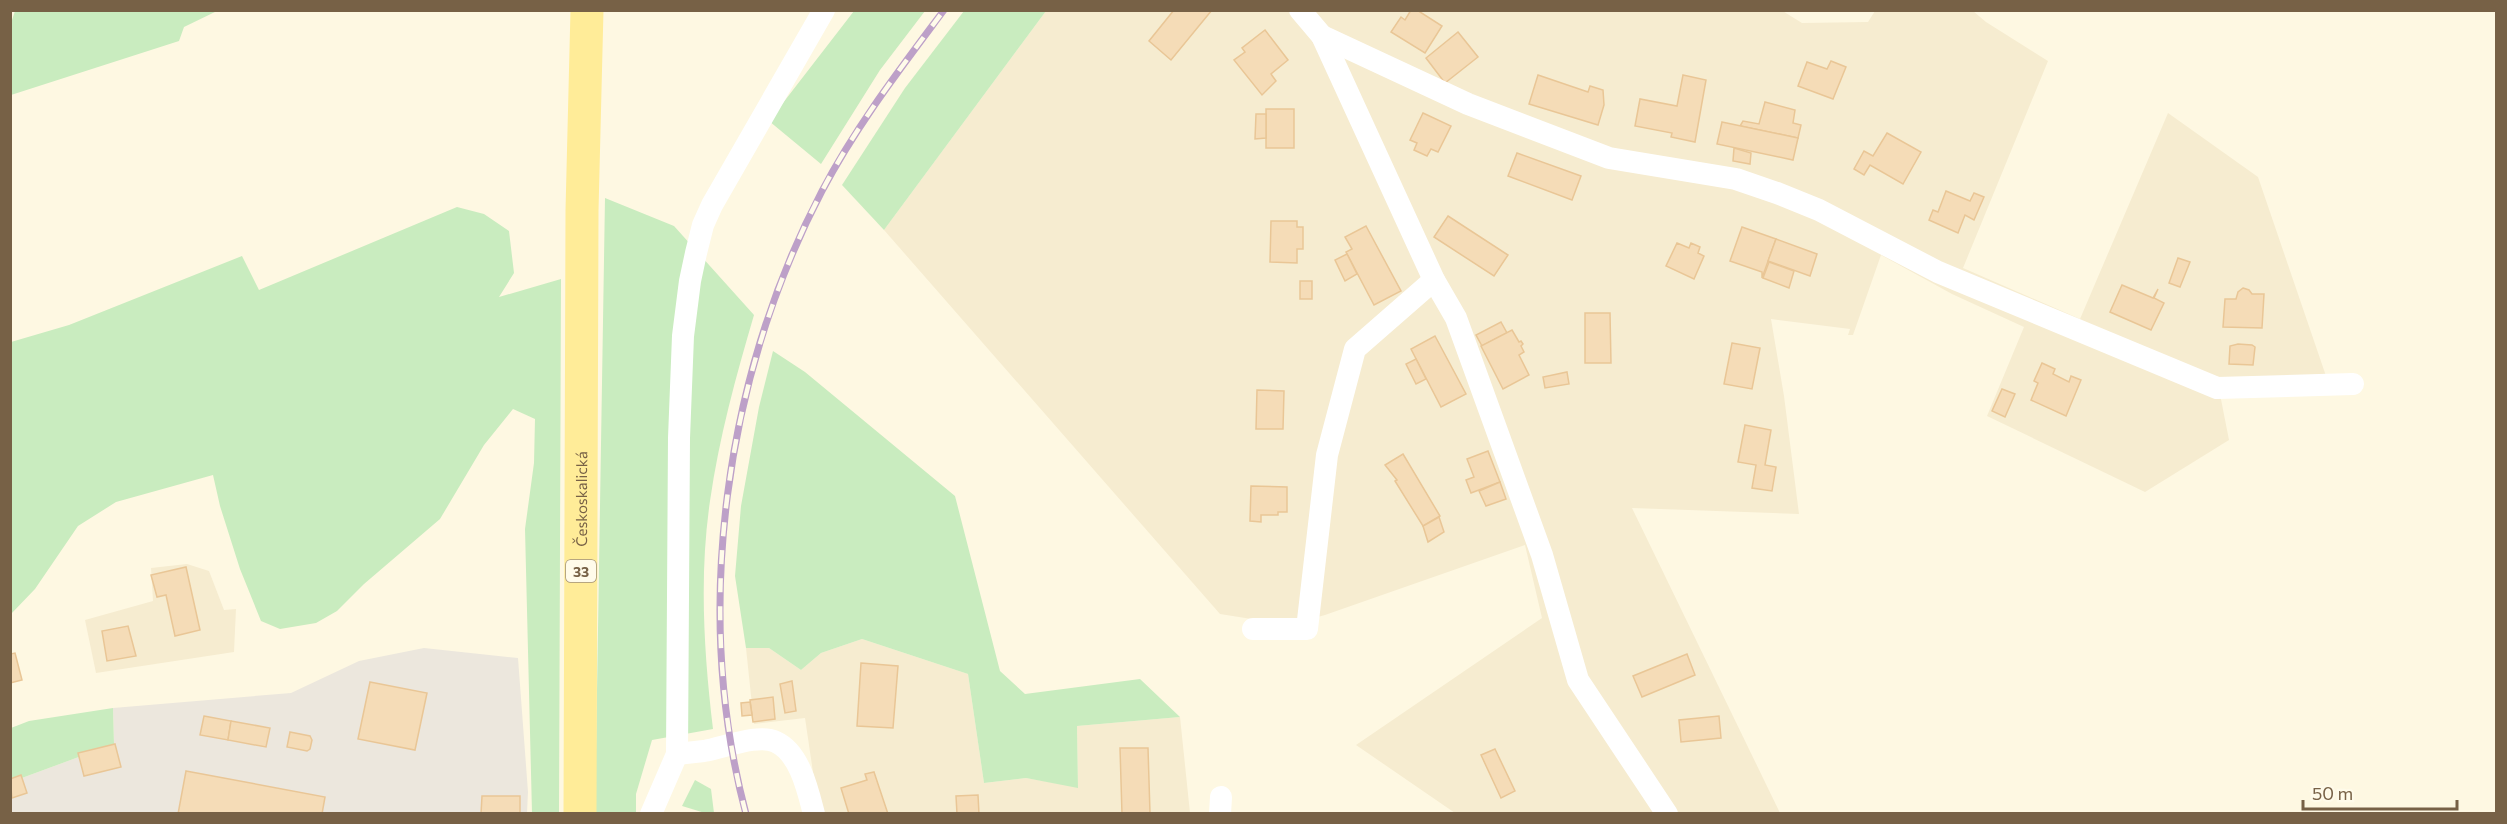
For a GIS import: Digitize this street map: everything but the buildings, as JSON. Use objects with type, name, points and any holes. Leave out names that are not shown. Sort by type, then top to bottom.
[{"type":"main road","name":"Českoskalická","points":[[580,813],[582,329],[587,10]]},
{"type":"street","points":[[651,813],[677,754],[679,438],[683,336],[690,281],[703,225],[712,205],[824,10]]},
{"type":"street","points":[[1299,10],[1322,36],[1434,280],[1456,318],[1542,555],[1578,680],[1667,813]]},
{"type":"street","points":[[1322,36],[1467,104],[1599,154],[1736,179],[1777,193],[1819,210],[1938,272],[2217,388],[2353,384]]},
{"type":"street","points":[[1253,629],[1307,629],[1327,455],[1355,349],[1434,280]]},
{"type":"street","points":[[677,754],[704,751],[759,739],[776,741],[784,747],[799,768],[814,813]]},
{"type":"shaded area","points":[[1781,10],[1802,23],[1868,22],[1875,11],[1973,11],[1986,22],[2048,61],[1963,268],[2080,319],[2168,113],[2258,177],[2326,376],[2217,379],[2229,440],[2145,492],[1987,416],[2024,327],[1952,294],[1881,255],[1853,335],[1848,335],[1850,329],[1771,319],[1784,396],[1799,514],[1632,508],[1780,813],[1455,813],[1356,745],[1542,618],[1525,545],[1325,615],[1289,625],[1220,614],[884,230],[1046,11]]},
{"type":"shaded area","points":[[187,564],[209,571],[224,610],[236,609],[234,652],[96,673],[85,620],[153,601],[151,568]]},
{"type":"shaded area","points":[[862,639],[968,674],[984,783],[1026,778],[1078,787],[1077,726],[1180,717],[1190,813],[824,813],[814,779],[805,718],[754,724],[746,648],[769,648],[801,670],[821,653]]},
{"type":"shaded area","points":[[424,648],[518,658],[528,792],[527,813],[11,814],[11,782],[114,744],[113,708],[291,693],[359,661]]},
{"type":"green space","points":[[15,10],[217,11],[184,27],[179,41],[11,95],[11,23]]},
{"type":"green space","points":[[854,11],[925,11],[880,70],[821,164],[769,121]]},
{"type":"green space","points":[[964,11],[1046,11],[884,230],[842,185],[905,88]]},
{"type":"green space","points":[[605,198],[674,226],[754,315],[723,431],[707,529],[704,615],[713,729],[652,740],[636,794],[636,813],[595,814]]},
{"type":"green space","points":[[457,207],[484,214],[509,231],[514,273],[499,297],[561,279],[559,813],[532,813],[525,529],[534,463],[535,419],[513,409],[484,445],[440,519],[364,584],[337,611],[316,623],[280,629],[261,621],[240,569],[220,506],[213,475],[116,502],[78,526],[35,589],[11,614],[11,342],[69,325],[242,256],[259,290]]},
{"type":"green space","points":[[773,351],[805,372],[955,496],[1000,671],[1025,694],[1140,679],[1180,717],[1077,726],[1078,788],[1026,778],[984,783],[968,674],[862,639],[821,653],[801,670],[769,648],[746,648],[735,576],[741,506],[759,407]]},
{"type":"green space","points":[[113,708],[114,744],[11,782],[11,728],[29,721]]},
{"type":"green space","points":[[695,780],[711,789],[714,813],[705,813],[682,806]]},
{"type":"railway","points":[[746,814],[730,736],[721,657],[721,576],[727,496],[741,416],[762,338],[789,263],[822,191],[864,121],[944,10]]}]
